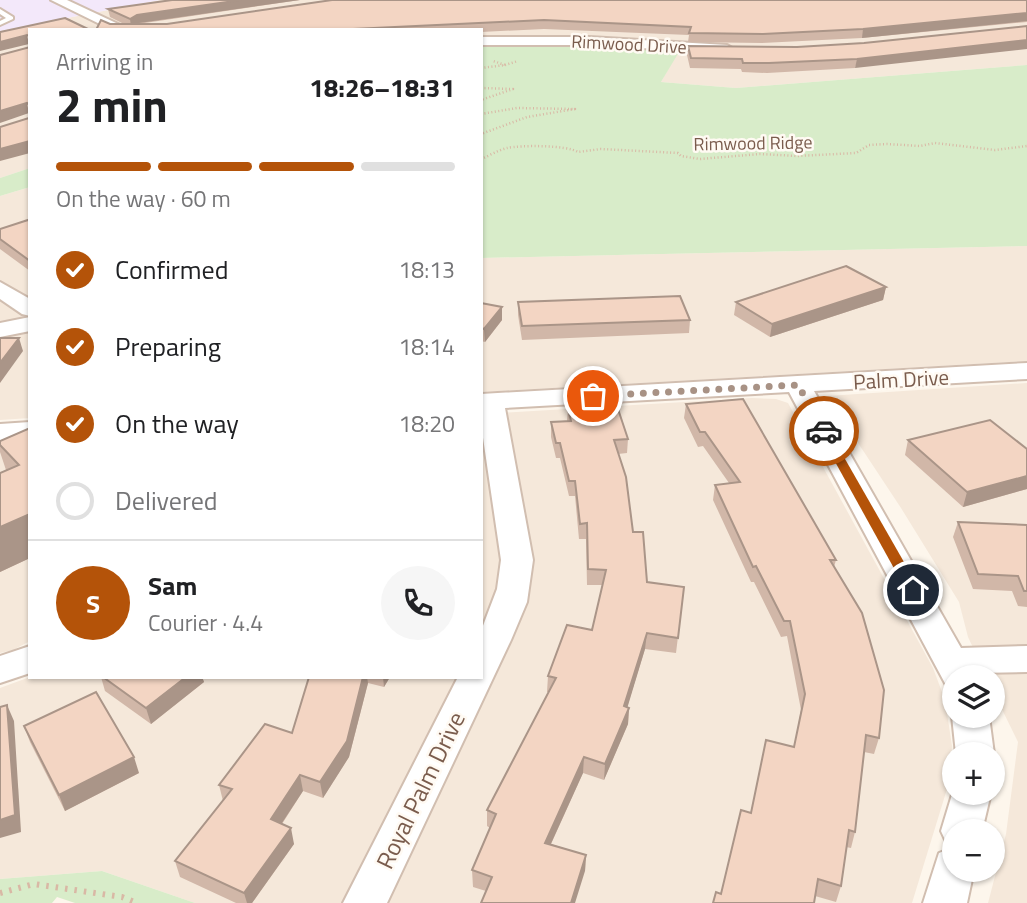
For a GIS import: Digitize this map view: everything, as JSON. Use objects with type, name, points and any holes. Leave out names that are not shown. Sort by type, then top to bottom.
[{"type":"street","points":[[57,0],[120,28]]},
{"type":"street","name":"Rimwood Drive","points":[[483,41],[611,42],[737,50]]},
{"type":"street","points":[[0,289],[28,308]]},
{"type":"street","points":[[0,330],[28,324]]},
{"type":"street","name":"Palm Drive","points":[[486,402],[1027,371]]},
{"type":"street","points":[[798,385],[955,665]]},
{"type":"street","points":[[483,662],[512,601],[517,582],[517,560],[486,402]]},
{"type":"street","points":[[0,432],[28,430]]},
{"type":"street","points":[[985,665],[1027,659]]},
{"type":"street","points":[[0,670],[28,660]]},
{"type":"street","name":"Royal Palm Drive","points":[[365,903],[475,679]]},
{"type":"street","points":[[945,903],[950,882]]},
{"type":"lane","points":[[0,11],[11,18],[0,23]]},
{"type":"path","points":[[483,68],[505,65],[493,61]]},
{"type":"path","points":[[483,88],[513,89],[483,99]]},
{"type":"path","points":[[483,114],[517,108],[575,109],[537,113],[483,133]]},
{"type":"path","name":"Rimwood Ridge","points":[[483,158],[507,148],[572,148],[578,152],[601,149],[667,155],[678,153],[681,156],[700,159],[760,154],[797,156],[856,153],[869,145],[887,144],[920,146],[935,143],[995,150],[1027,146]]},
{"type":"path","points":[[0,893],[34,884],[122,897],[137,903]]},
{"type":"shaded area","points":[[0,0],[160,0],[0,31]]},
{"type":"shaded area","points":[[160,0],[1027,0],[1027,65],[736,88],[661,82],[678,52],[657,42],[483,38],[483,28],[28,28],[28,169],[0,178],[0,31]]},
{"type":"shaded area","points":[[28,188],[28,418],[0,420],[0,196]]},
{"type":"shaded area","points":[[1027,246],[1027,361],[483,392],[483,258]]},
{"type":"shaded area","points":[[1027,383],[1027,903],[988,903],[993,882],[1005,882],[1005,838],[1018,742],[1005,716],[1005,665],[981,665],[968,637],[959,602],[827,396]]},
{"type":"shaded area","points":[[752,398],[776,399],[788,403],[933,668],[942,692],[942,728],[949,728],[951,742],[942,742],[942,805],[912,903],[195,903],[102,871],[0,879],[0,688],[28,678],[483,679],[483,414]]},
{"type":"shaded area","points":[[28,445],[28,642],[0,653],[0,446]]},
{"type":"green space","points":[[483,46],[579,46],[679,52],[661,82],[736,88],[1027,65],[1027,246],[483,258]]},
{"type":"green space","points":[[28,169],[28,188],[0,196],[0,178]]},
{"type":"green space","points":[[102,871],[195,903],[75,903],[57,897],[52,903],[0,903],[0,879]]},
{"type":"building","points":[[172,0],[241,0],[137,15],[130,19],[108,9]]},
{"type":"building","points":[[332,0],[1027,0],[1027,13],[863,29],[763,34],[689,33],[691,27],[544,20],[374,28],[97,28],[101,20],[110,24],[167,24]]},
{"type":"building","points":[[65,18],[86,28],[28,28],[28,36],[0,42],[0,32]]},
{"type":"building","points":[[1027,26],[1027,40],[857,59],[743,63],[742,59],[691,58],[688,46],[797,47],[864,43]]},
{"type":"building","points":[[28,48],[28,104],[0,111],[0,55]]},
{"type":"building","points":[[28,118],[28,142],[0,149],[0,127]]},
{"type":"building","points":[[28,220],[28,260],[0,239],[0,229]]},
{"type":"building","points":[[846,266],[886,287],[772,324],[736,302]]},
{"type":"building","points":[[680,296],[690,320],[522,326],[518,302]]},
{"type":"building","points":[[483,303],[502,307],[484,329]]},
{"type":"building","points":[[0,338],[19,338],[0,363]]},
{"type":"building","points":[[743,399],[836,560],[830,560],[862,613],[884,690],[879,738],[866,735],[855,832],[849,830],[841,886],[818,879],[814,903],[713,903],[716,892],[721,894],[741,810],[751,813],[766,740],[794,747],[805,694],[790,621],[784,621],[756,566],[753,567],[715,485],[740,482],[705,432],[700,432],[686,404]]},
{"type":"building","points":[[617,406],[628,439],[614,440],[626,477],[633,532],[643,532],[647,582],[684,587],[678,638],[647,633],[624,706],[629,708],[605,764],[584,757],[545,843],[586,855],[571,903],[481,903],[492,877],[472,870],[496,814],[487,810],[556,678],[548,676],[567,625],[592,630],[606,570],[588,569],[587,523],[580,524],[575,481],[569,481],[560,443],[556,443],[551,422],[571,421],[568,409]]},
{"type":"building","points":[[990,420],[1027,449],[1027,476],[967,492],[908,440]]},
{"type":"building","points":[[28,429],[28,515],[0,527],[0,473],[19,465],[0,445],[0,441]]},
{"type":"building","points":[[958,522],[1027,525],[1027,591],[1024,591],[1018,576],[978,574]]},
{"type":"building","points":[[106,679],[183,679],[146,708]]},
{"type":"building","points":[[308,679],[362,679],[347,741],[320,782],[300,775],[271,819],[291,828],[244,893],[175,861],[232,789],[219,785],[265,724],[292,733]]},
{"type":"building","points":[[96,692],[134,757],[59,795],[24,726]]},
{"type":"building","points":[[7,705],[15,815],[0,820],[0,707]]},
{"type":"way so far","points":[[593,396],[798,385],[824,431]]},
{"type":"route","points":[[824,431],[913,590]]}]
